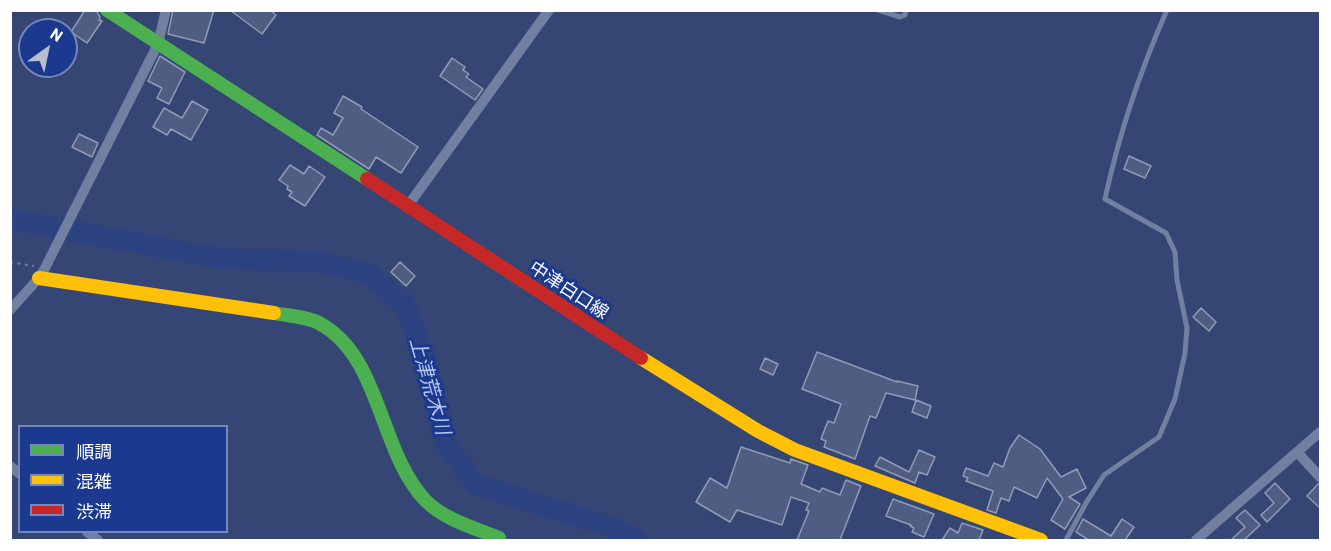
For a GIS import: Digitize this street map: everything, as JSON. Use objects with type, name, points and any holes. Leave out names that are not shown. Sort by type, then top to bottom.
[{"type":"main road","name":"中津白口線","points":[[107,10],[407,207],[690,390],[758,431],[795,450],[1041,540]]},
{"type":"main road","points":[[44,270],[319,323],[340,338],[355,358],[408,479],[426,501],[445,515],[499,538],[497,540]]},
{"type":"street","points":[[10,310],[44,270],[158,44],[166,10]]},
{"type":"street","points":[[407,207],[549,10]]},
{"type":"street","points":[[1196,540],[1320,432]]},
{"type":"street","points":[[1297,452],[1320,477]]},
{"type":"lane","points":[[878,10],[900,17],[906,10]]},
{"type":"lane","points":[[1066,540],[1104,476],[1159,437],[1175,399],[1185,353],[1187,328],[1177,280],[1175,252],[1166,233],[1105,199],[1125,122],[1142,70],[1167,10]]},
{"type":"path","points":[[10,262],[44,270]]},
{"type":"building","points":[[85,10],[96,10],[100,17],[99,20],[102,21],[87,43],[78,37],[78,21]]},
{"type":"building","points":[[173,10],[214,10],[204,43],[168,34]]},
{"type":"building","points":[[230,10],[270,10],[276,15],[262,34]]},
{"type":"building","points":[[160,56],[185,72],[169,104],[157,98],[162,88],[148,81]]},
{"type":"building","points":[[452,58],[465,67],[463,70],[469,74],[466,77],[483,89],[475,100],[440,76]]},
{"type":"building","points":[[343,96],[418,147],[401,173],[376,157],[369,169],[317,135],[321,128],[333,135],[343,118],[334,113]]},
{"type":"building","points":[[192,101],[208,110],[191,140],[171,129],[167,135],[153,127],[164,108],[182,118]]},
{"type":"building","points":[[79,134],[98,143],[92,157],[72,147]]},
{"type":"building","points":[[1129,156],[1151,166],[1145,178],[1124,169]]},
{"type":"building","points":[[290,165],[304,174],[309,166],[325,177],[305,206],[289,196],[292,192],[279,180]]},
{"type":"building","points":[[400,262],[415,276],[406,286],[391,272]]},
{"type":"building","points":[[1201,308],[1216,322],[1209,331],[1193,317]]},
{"type":"building","points":[[817,352],[897,382],[918,386],[915,400],[886,393],[876,418],[870,416],[855,459],[824,447],[826,441],[821,439],[828,421],[834,423],[841,404],[802,389]]},
{"type":"building","points":[[765,358],[778,364],[773,375],[760,369]]},
{"type":"building","points":[[916,400],[931,406],[927,418],[912,412]]},
{"type":"building","points":[[1019,435],[1040,449],[1061,477],[1077,469],[1086,488],[1069,497],[1080,504],[1065,529],[1051,520],[1063,499],[1047,478],[1037,498],[1014,487],[1009,501],[1001,498],[996,513],[987,510],[993,491],[966,481],[968,478],[963,476],[966,468],[988,476],[994,463],[1003,467],[1010,448]]},
{"type":"building","points":[[741,447],[790,463],[791,459],[808,465],[801,484],[820,492],[822,488],[840,495],[846,480],[861,486],[840,540],[797,540],[809,511],[806,510],[809,503],[791,497],[782,525],[737,510],[730,522],[696,502],[710,478],[727,488]]},
{"type":"building","points":[[919,450],[935,457],[927,475],[919,472],[915,483],[875,466],[880,457],[909,472]]},
{"type":"building","points":[[1275,483],[1290,499],[1267,522],[1261,515],[1274,503],[1265,493]]},
{"type":"building","points":[[1320,484],[1320,508],[1307,496]]},
{"type":"building","points":[[893,499],[934,514],[924,537],[912,532],[914,528],[911,525],[886,516]]},
{"type":"building","points":[[1245,510],[1260,525],[1244,540],[1231,540],[1245,527],[1236,518]]},
{"type":"building","points":[[1083,519],[1111,536],[1122,519],[1134,527],[1125,540],[1089,540],[1076,532]]},
{"type":"building","points":[[962,523],[983,530],[979,540],[942,540],[950,528],[958,533]]},
{"type":"waterway","name":"上津荒木川","points":[[10,219],[223,259],[315,261],[368,273],[405,305],[428,366],[444,442],[476,484],[620,530],[637,540]]},
{"type":"traffic: fast","points":[[107,10],[367,179]]},
{"type":"traffic: fast","points":[[274,313],[314,321],[340,338],[356,358],[368,381],[398,457],[410,480],[426,501],[451,518],[499,538],[497,540]]},
{"type":"traffic: slow","points":[[39,278],[274,313]]},
{"type":"traffic: slow","points":[[641,358],[758,431],[795,450],[1041,540]]},
{"type":"traffic: jam","points":[[367,179],[641,358]]}]
